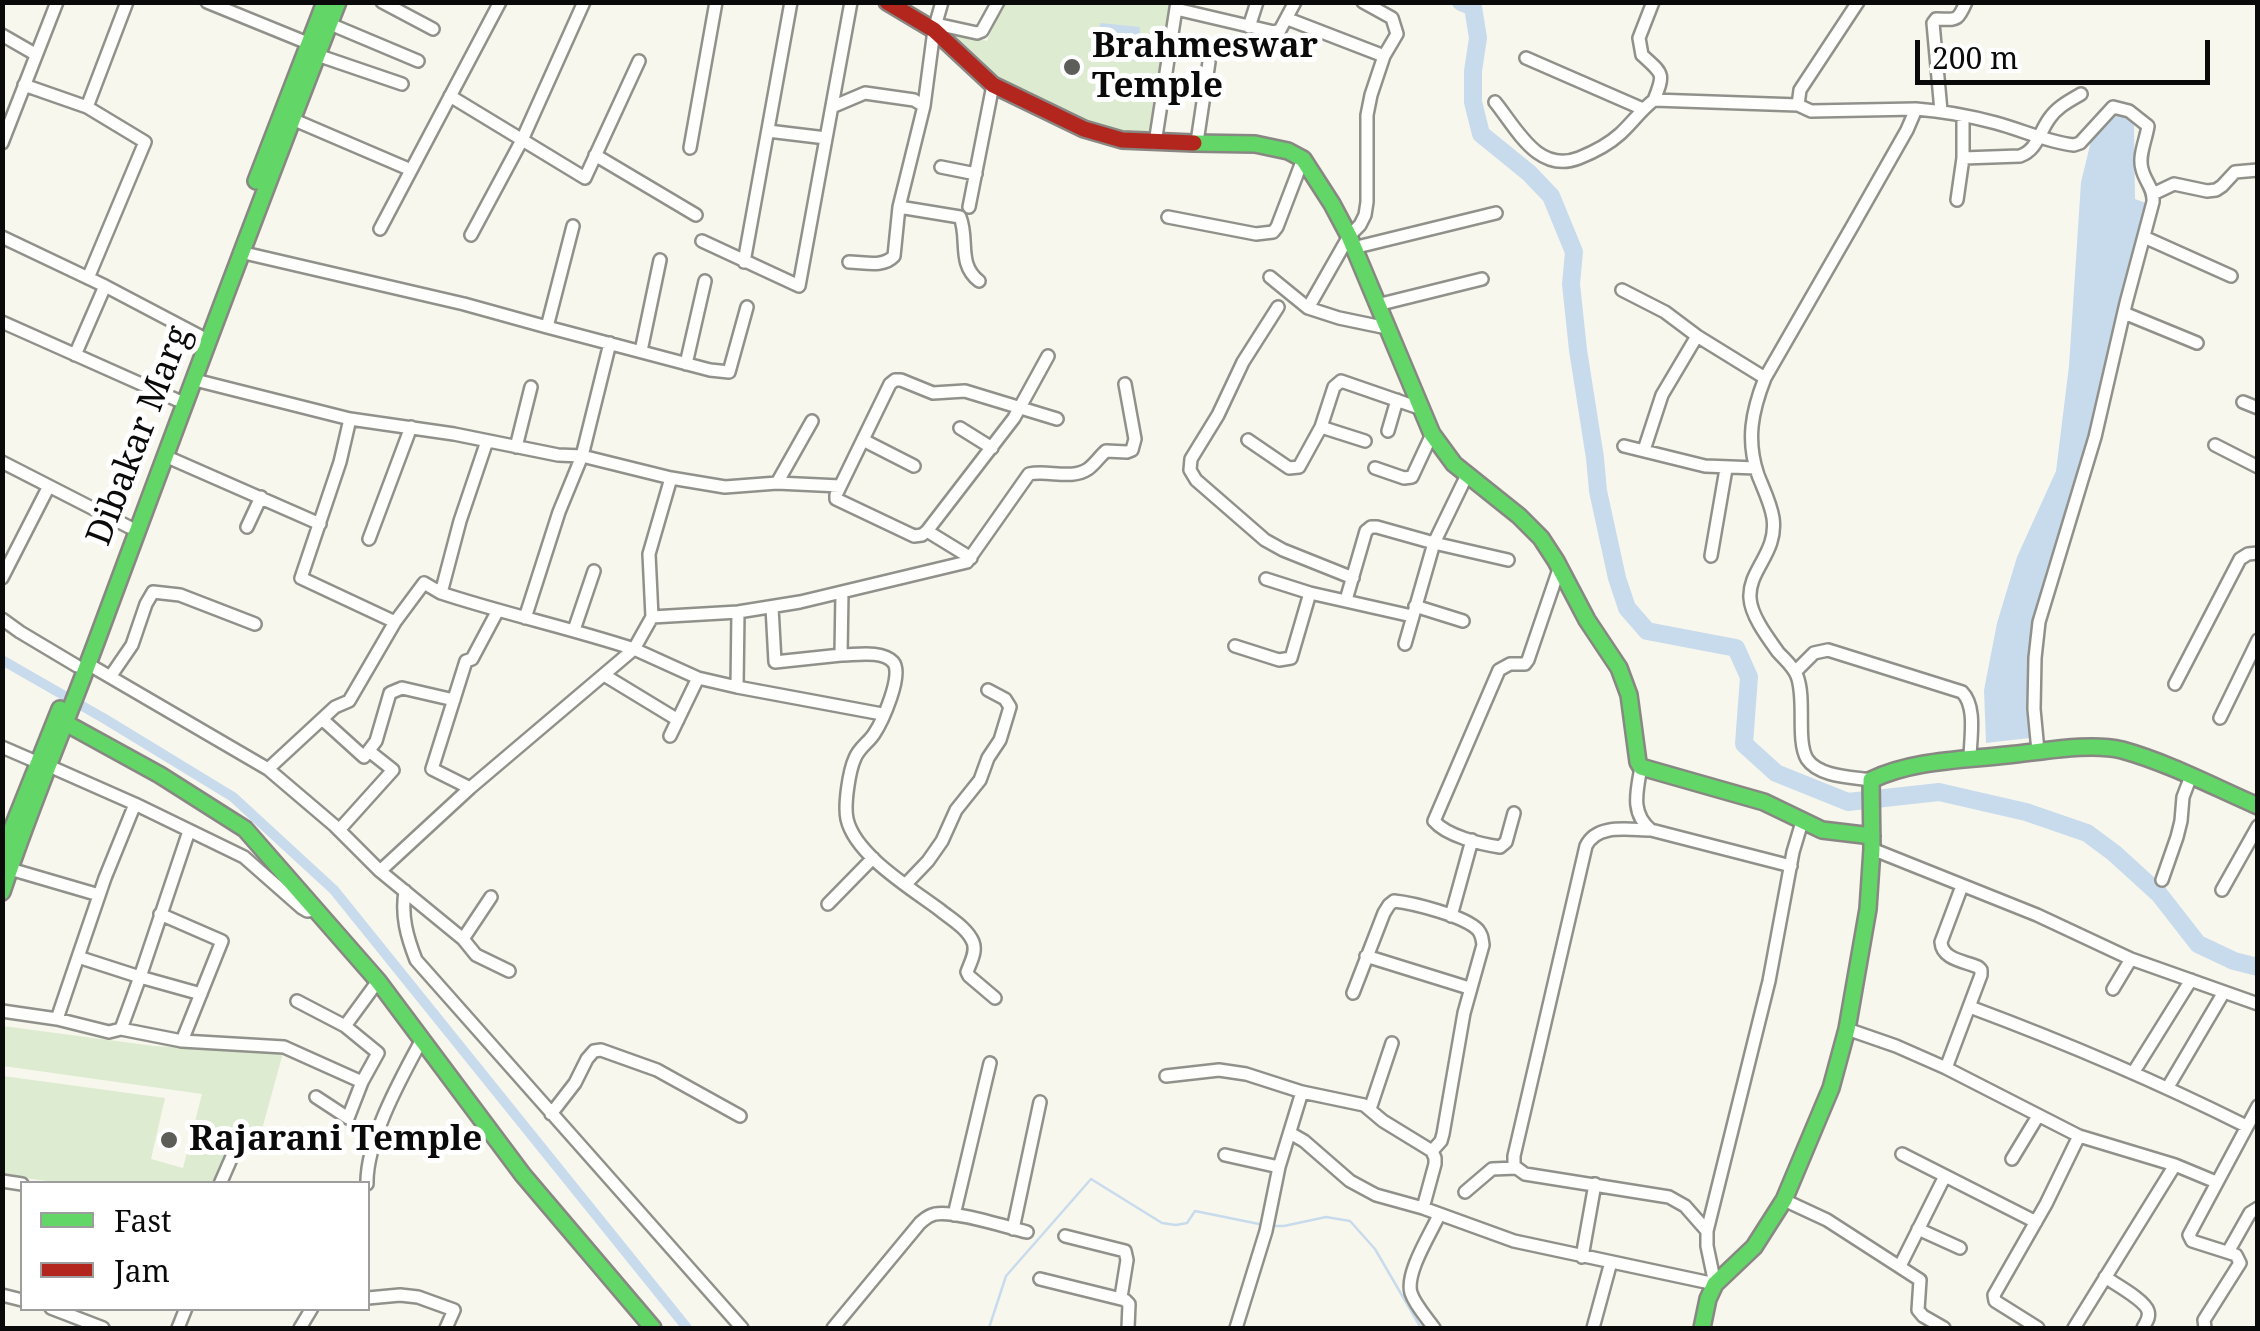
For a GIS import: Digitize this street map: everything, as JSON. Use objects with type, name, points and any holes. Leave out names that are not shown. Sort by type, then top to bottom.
[{"type":"street","points":[[2,143],[8,114],[24,85],[57,2]]},
{"type":"street","points":[[86,107],[127,2]]},
{"type":"street","points":[[207,2],[402,84]]},
{"type":"street","name":"Dibakar Marg","points":[[83,665],[129,527],[292,119],[316,49],[325,2]]},
{"type":"street","name":"Dibakar Marg","points":[[6,861],[19,840],[44,764],[165,456],[200,336],[245,210],[338,2]]},
{"type":"street","points":[[382,2],[433,29]]},
{"type":"street","points":[[380,229],[500,2]]},
{"type":"street","points":[[470,235],[522,140],[584,2]]},
{"type":"street","points":[[690,148],[716,2]]},
{"type":"street","points":[[744,262],[791,2]]},
{"type":"street","points":[[702,240],[800,286],[852,2]]},
{"type":"street","points":[[887,2],[935,27],[992,86],[1084,129],[1155,144],[1256,144],[1288,151],[1303,159],[1351,242],[1432,434],[1452,464],[1532,529],[1614,659],[1626,684],[1641,767],[1637,812],[1651,830]]},
{"type":"street","points":[[849,262],[882,264],[889,261],[896,248],[899,207],[924,106],[942,2]]},
{"type":"street","points":[[935,27],[977,33],[982,31],[998,2]]},
{"type":"street","points":[[1249,27],[1257,2]]},
{"type":"street","points":[[1155,144],[1176,6],[1274,32],[1288,19],[1295,2]]},
{"type":"street","points":[[1308,308],[1351,242],[1368,202],[1367,115],[1384,56],[1397,34],[1392,18],[1364,2]]},
{"type":"street","points":[[1494,102],[1538,154],[1557,162],[1571,161],[1604,146],[1654,100],[1662,74],[1642,55],[1638,38],[1653,2]]},
{"type":"street","points":[[1798,105],[1800,90],[1858,2]]},
{"type":"street","points":[[1940,111],[1932,26],[1936,20],[1958,18],[1966,2]]},
{"type":"street","points":[[1288,19],[1384,56]]},
{"type":"street","points":[[330,24],[418,61]]},
{"type":"street","points":[[2,35],[35,54]]},
{"type":"street","points":[[1526,58],[1643,108]]},
{"type":"street","points":[[450,96],[585,178],[639,61]]},
{"type":"street","points":[[1198,142],[1209,62]]},
{"type":"street","points":[[24,85],[86,107],[145,142],[88,278]]},
{"type":"street","points":[[969,208],[992,86]]},
{"type":"street","points":[[832,107],[865,93],[914,100],[924,106]]},
{"type":"street","points":[[1963,158],[2020,156],[2033,148],[2054,112],[2082,94]]},
{"type":"street","points":[[1654,100],[1798,105],[1811,111],[1940,111],[2074,145],[2113,107],[2129,111],[2148,126],[2141,168],[2153,194],[2144,237],[2095,437],[2039,622],[2035,752]]},
{"type":"street","points":[[1916,109],[1854,225],[1764,378],[1751,418],[1756,468],[1773,516],[1766,558],[1752,583],[1752,610],[1796,671],[1802,747],[1808,761],[1826,772],[1870,783],[1886,772],[1912,766],[2074,748],[2118,749],[2258,806]]},
{"type":"street","points":[[1958,200],[1963,116]]},
{"type":"street","points":[[292,119],[410,170]]},
{"type":"street","points":[[768,131],[826,138]]},
{"type":"street","points":[[594,155],[696,215]]},
{"type":"street","points":[[1168,217],[1256,234],[1273,232],[1303,159]]},
{"type":"street","points":[[940,167],[976,174]]},
{"type":"street","points":[[2153,194],[2174,184],[2216,190],[2235,172],[2251,170],[2258,182]]},
{"type":"street","points":[[899,207],[960,217],[965,228],[966,264],[980,281]]},
{"type":"street","points":[[1351,242],[1496,213]]},
{"type":"street","points":[[547,327],[573,226]]},
{"type":"street","points":[[2,237],[200,336]]},
{"type":"street","points":[[2144,237],[2230,276]]},
{"type":"street","points":[[240,252],[729,372],[747,307]]},
{"type":"street","points":[[641,351],[660,260]]},
{"type":"street","points":[[1270,277],[1308,308],[1388,328]]},
{"type":"street","points":[[1378,305],[1482,279]]},
{"type":"street","points":[[686,364],[705,281]]},
{"type":"street","points":[[75,355],[106,286]]},
{"type":"street","points":[[1622,290],[1666,312],[1764,378]]},
{"type":"street","points":[[1278,307],[1243,362],[1218,415],[1191,459],[1190,470],[1196,480],[1265,540],[1353,578]]},
{"type":"street","points":[[2124,313],[2197,344]]},
{"type":"street","points":[[2,322],[75,355],[186,390],[582,456],[725,487],[777,483],[840,486]]},
{"type":"street","points":[[1644,450],[1662,395],[1697,336]]},
{"type":"street","points":[[525,618],[559,512],[582,456],[610,343]]},
{"type":"street","points":[[1048,356],[1020,406],[992,448],[922,536],[914,536],[836,500],[890,384],[896,380],[932,393],[965,391],[1020,406],[1057,419]]},
{"type":"street","points":[[1248,440],[1289,468],[1300,467],[1322,427],[1334,387],[1341,382],[1422,409]]},
{"type":"street","points":[[652,617],[772,607],[962,563],[971,558],[1029,474],[1076,474],[1086,471],[1106,451],[1132,450],[1136,439],[1126,384]]},
{"type":"street","points":[[516,447],[531,387]]},
{"type":"street","points":[[1388,431],[1397,400]]},
{"type":"street","points":[[2243,402],[2258,408]]},
{"type":"street","points":[[350,419],[340,462],[301,578],[395,622]]},
{"type":"street","points":[[777,483],[812,420]]},
{"type":"street","points":[[370,539],[411,427]]},
{"type":"street","points":[[1322,427],[1365,441]]},
{"type":"street","points":[[960,428],[992,448]]},
{"type":"street","points":[[1375,468],[1412,477],[1432,434]]},
{"type":"street","points":[[441,593],[487,440]]},
{"type":"street","points":[[863,440],[914,466]]},
{"type":"street","points":[[2216,445],[2258,467]]},
{"type":"street","points":[[1624,446],[1705,466],[1756,468]]},
{"type":"street","points":[[165,456],[320,524]]},
{"type":"street","points":[[2,462],[129,527]]},
{"type":"street","points":[[1711,556],[1726,468]]},
{"type":"street","points":[[1405,644],[1434,542],[1466,477]]},
{"type":"street","points":[[380,872],[470,788],[634,649],[652,617],[649,554],[672,478]]},
{"type":"street","points":[[2,578],[49,486]]},
{"type":"street","points":[[247,528],[261,498]]},
{"type":"street","points":[[1346,600],[1370,527],[1508,560]]},
{"type":"street","points":[[927,530],[971,558]]},
{"type":"street","points":[[2175,684],[2240,559],[2258,553]]},
{"type":"street","points":[[1514,813],[1504,845],[1494,846],[1440,828],[1434,821],[1499,670],[1510,664],[1526,664],[1528,660],[1560,569]]},
{"type":"street","points":[[574,630],[594,571]]},
{"type":"street","points":[[1266,579],[1310,593],[1463,621]]},
{"type":"street","points":[[268,769],[335,707],[349,702],[395,622],[424,584],[497,612],[634,649],[698,678],[882,714]]},
{"type":"street","points":[[110,677],[132,645],[153,592],[180,595],[256,624]]},
{"type":"street","points":[[841,655],[842,592]]},
{"type":"street","points":[[1235,646],[1280,660],[1291,658],[1310,593]]},
{"type":"street","points":[[772,607],[775,662],[870,655],[891,660],[896,668],[897,676],[875,732],[854,760],[846,811],[852,833],[873,858],[959,924],[973,942],[967,972],[995,998]]},
{"type":"street","points":[[470,788],[432,770],[466,661],[472,659],[497,612]]},
{"type":"street","points":[[736,687],[738,612]]},
{"type":"street","points":[[2,619],[268,769],[339,830],[380,872],[463,939],[476,955],[509,972]]},
{"type":"street","points":[[2220,718],[2258,640]]},
{"type":"street","points":[[1796,671],[1814,653],[1828,650],[1962,692],[1969,701],[1975,758]]},
{"type":"street","points":[[604,675],[678,720]]},
{"type":"street","points":[[670,736],[698,678]]},
{"type":"street","points":[[322,718],[364,757],[376,740],[390,693],[396,689],[454,700]]},
{"type":"street","points":[[906,884],[942,842],[956,810],[980,780],[1000,740],[1010,707],[1005,699],[988,690]]},
{"type":"street","points":[[63,716],[245,830],[378,981],[523,1175],[653,1328]]},
{"type":"street","points":[[2,746],[244,857],[304,910],[316,910]]},
{"type":"street","points":[[339,830],[393,770],[370,751]]},
{"type":"street","name":"Dibakar Marg","points":[[2,892],[5,836],[44,764]]},
{"type":"street","points":[[1641,767],[1764,802],[1822,830],[1873,836],[1962,886],[2132,959],[2258,1004]]},
{"type":"street","points":[[2162,880],[2182,821],[2181,806],[2191,776]]},
{"type":"street","points":[[1702,1328],[1716,1284],[1754,1247],[1784,1200],[1831,1088],[1848,1028],[1868,909],[1873,836],[1870,783]]},
{"type":"street","points":[[57,1020],[135,804]]},
{"type":"street","points":[[1716,1284],[1707,1232],[1769,981],[1802,822]]},
{"type":"street","points":[[2222,890],[2258,826]]},
{"type":"street","points":[[1516,1168],[1514,1156],[1586,846],[1595,833],[1651,830],[1792,866]]},
{"type":"street","points":[[121,1029],[189,831]]},
{"type":"street","points":[[1451,916],[1472,840]]},
{"type":"street","points":[[828,904],[873,858]]},
{"type":"street","points":[[6,861],[99,896]]},
{"type":"street","points":[[1946,1068],[1981,970],[1941,948],[1962,886]]},
{"type":"street","points":[[405,891],[402,910],[416,960],[742,1328]]},
{"type":"street","points":[[463,939],[491,897]]},
{"type":"street","points":[[1353,993],[1384,913],[1394,901],[1451,916],[1477,929],[1482,938],[1443,1134],[1432,1151]]},
{"type":"street","points":[[160,914],[222,942],[182,1041]]},
{"type":"street","points":[[1366,956],[1470,988]]},
{"type":"street","points":[[78,957],[201,994]]},
{"type":"street","points":[[2114,988],[2132,959]]},
{"type":"street","points":[[2133,1073],[2191,980]]},
{"type":"street","points":[[344,1026],[378,981]]},
{"type":"street","points":[[2168,1087],[2224,992]]},
{"type":"street","points":[[297,1001],[344,1026],[378,1052],[348,1118],[316,1097]]},
{"type":"street","points":[[1970,1006],[2080,1048],[2246,1126]]},
{"type":"street","points":[[2,1012],[109,1032],[121,1029],[182,1041],[284,1047],[362,1082]]},
{"type":"street","points":[[1848,1028],[1946,1068],[2079,1136],[2175,1165],[2216,1182]]},
{"type":"street","points":[[367,1181],[369,1161],[392,1093],[421,1041]]},
{"type":"street","points":[[1370,1109],[1392,1043]]},
{"type":"street","points":[[551,1114],[587,1059],[601,1050],[656,1070],[740,1116]]},
{"type":"street","points":[[954,1216],[990,1063]]},
{"type":"street","points":[[1166,1076],[1218,1070],[1246,1074],[1302,1092],[1364,1105],[1432,1151],[1435,1164],[1424,1208]]},
{"type":"street","points":[[1236,1328],[1302,1092]]},
{"type":"street","points":[[1013,1229],[1040,1102]]},
{"type":"street","points":[[2206,1328],[2204,1320],[2240,1263],[2236,1255],[2190,1239],[2190,1232],[2258,1106]]},
{"type":"street","points":[[2012,1159],[2038,1116]]},
{"type":"street","points":[[1290,1133],[1350,1182],[1376,1194],[1514,1241],[1716,1284]]},
{"type":"street","points":[[221,1181],[241,1136]]},
{"type":"street","points":[[2028,1326],[1995,1301],[1994,1296],[2079,1136]]},
{"type":"street","points":[[1902,1154],[2036,1222]]},
{"type":"street","points":[[1225,1155],[1280,1167]]},
{"type":"street","points":[[2074,1328],[2175,1165]]},
{"type":"street","points":[[1464,1192],[1492,1169],[1516,1168],[1525,1174],[1668,1197],[1685,1206],[1707,1232]]},
{"type":"street","points":[[1900,1266],[1945,1176]]},
{"type":"street","points":[[1582,1257],[1595,1184]]},
{"type":"street","points":[[1784,1200],[1826,1220],[1920,1280],[1918,1310],[1944,1328]]},
{"type":"street","points":[[2228,1252],[2250,1213],[2258,1208]]},
{"type":"street","points":[[833,1328],[928,1216],[938,1213],[1027,1232]]},
{"type":"street","points":[[1434,1328],[1410,1288],[1414,1268],[1439,1215]]},
{"type":"street","points":[[1918,1229],[1960,1248]]},
{"type":"street","points":[[1065,1236],[1125,1251],[1121,1297]]},
{"type":"street","points":[[1593,1328],[1611,1262]]},
{"type":"street","points":[[2105,1277],[2143,1303],[2148,1310],[2143,1328]]},
{"type":"street","points":[[1040,1279],[1121,1297],[1129,1304],[1128,1328]]},
{"type":"street","points":[[370,1298],[418,1297],[454,1310],[446,1328]]},
{"type":"street","points":[[59,1311],[103,1328]]},
{"type":"green space","name":"Brahmeswar Temple","points":[[1003,3],[1172,3],[1150,139],[1098,130],[997,81],[952,36],[953,30],[987,41]]},
{"type":"green space","points":[[3,1026],[154,1046],[283,1053],[261,1133],[241,1123],[216,1181],[47,1181],[3,1175],[3,1076],[165,1098],[151,1159],[183,1168],[202,1094],[3,1066]]},
{"type":"water","points":[[1100,23],[1140,27],[1137,61],[1097,57]]},
{"type":"water","points":[[2117,110],[2134,125],[2135,199],[2146,203],[2117,334],[2034,623],[2030,738],[1986,743],[1984,690],[1997,623],[2017,557],[2056,471],[2069,366],[2081,182],[2092,137]]},
{"type":"waterway","points":[[1461,2],[1473,7],[1478,38],[1473,102],[1481,134],[1551,196],[1574,252],[1571,284],[1598,491],[1627,608],[1647,631],[1736,648],[1749,677],[1744,744],[1776,773],[1848,802],[1939,792],[2026,812],[2087,833],[2159,894],[2198,944],[2258,967]]},
{"type":"waterway","points":[[2,660],[233,797],[334,890],[687,1328]]},
{"type":"waterway","points":[[989,1328],[1006,1276],[1091,1179],[1162,1223],[1187,1223],[1195,1211],[1264,1225]]},
{"type":"waterway","points":[[1272,1226],[1326,1217],[1350,1221],[1375,1249],[1421,1328]]},
{"type":"traffic: fast","points":[[256,181],[325,2]]},
{"type":"traffic: fast","points":[[2,892],[338,2]]},
{"type":"traffic: fast","points":[[1194,143],[1255,144],[1288,151],[1303,159],[1349,236],[1432,434],[1454,464],[1541,538],[1619,668],[1629,695],[1641,767],[1764,802],[1822,830],[1872,836]]},
{"type":"traffic: fast","points":[[2,854],[60,709]]},
{"type":"traffic: fast","points":[[60,720],[160,775],[245,829],[378,981],[523,1175],[653,1328]]},
{"type":"traffic: fast","points":[[1702,1328],[1715,1284],[1754,1247],[1784,1200],[1831,1088],[1847,1029],[1868,909],[1871,780],[1903,768],[1937,762],[2095,747],[2122,750],[2157,762],[2258,806]]},
{"type":"traffic: jam","points":[[887,2],[934,30],[993,85],[1084,129],[1122,140],[1194,143]]},
{"type":"place","name":"Brahmeswar Temple","points":[[1072,67]]},
{"type":"place","name":"Rajarani Temple","points":[[169,1140]]}]
